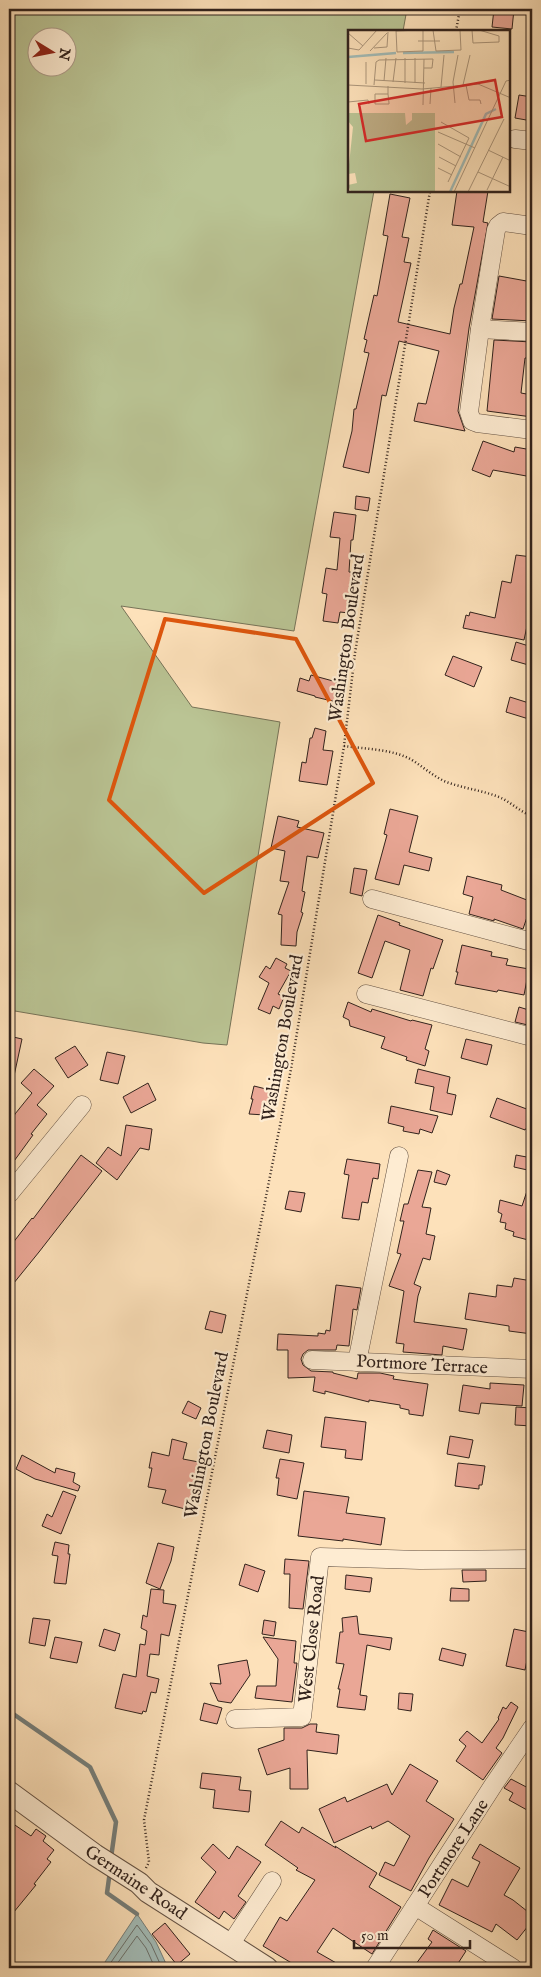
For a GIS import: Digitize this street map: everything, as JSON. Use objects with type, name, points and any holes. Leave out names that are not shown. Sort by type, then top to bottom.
[{"type":"street","points":[[532,226],[503,222],[498,226],[480,329],[470,417],[472,421],[477,423],[532,430]]},
{"type":"street","points":[[480,329],[532,332]]},
{"type":"street","points":[[372,899],[532,942]]},
{"type":"street","points":[[366,994],[532,1037]]},
{"type":"street","points":[[9,1194],[82,1105]]},
{"type":"street","points":[[357,1362],[398,1156]]},
{"type":"street","name":"Portmore Terrace","points":[[312,1360],[532,1369]]},
{"type":"street","name":"West Close Road","points":[[235,1719],[302,1717],[320,1557],[420,1560],[532,1559]]},
{"type":"street","name":"Portmore Lane","points":[[375,1968],[532,1728]]},
{"type":"street","name":"Germaine Road","points":[[9,1792],[96,1855],[139,1883],[148,1892],[267,1968]]},
{"type":"street","points":[[230,1944],[272,1881]]},
{"type":"street","points":[[416,1906],[514,1968]]},
{"type":"path","points":[[456,30],[460,9]]},
{"type":"path","name":"Washington Boulevard","points":[[139,1883],[149,1862],[144,1820],[291,1069],[344,746],[354,653],[430,192]]},
{"type":"path","points":[[344,746],[386,752],[410,759],[446,782],[502,798],[532,816]]},
{"type":"highlighted area","points":[[165,619],[296,639],[373,783],[204,893],[109,800]]},
{"type":"green space","points":[[9,9],[407,9],[403,30],[348,30],[348,192],[374,192],[294,631],[121,606],[192,707],[280,722],[227,1045],[203,1043],[9,1010]]},
{"type":"water","points":[[137,1914],[156,1942],[168,1968],[101,1968]]},
{"type":"building","points":[[494,9],[514,9],[512,29],[492,27]]},
{"type":"building","points":[[519,95],[532,97],[532,121],[515,118]]},
{"type":"building","points":[[457,192],[488,192],[483,222],[488,223],[469,328],[458,411],[465,431],[414,421],[418,403],[426,404],[439,351],[399,341],[386,396],[382,395],[369,473],[343,467],[352,431],[354,409],[356,409],[369,353],[364,352],[367,340],[364,339],[374,295],[377,296],[388,236],[383,235],[390,194],[410,198],[402,237],[409,238],[404,262],[411,263],[398,322],[450,334],[454,308],[460,284],[462,284],[474,227],[452,225]]},
{"type":"building","points":[[499,276],[532,282],[532,321],[492,319]]},
{"type":"building","points":[[494,340],[532,342],[532,358],[525,358],[521,393],[532,395],[532,417],[487,411]]},
{"type":"building","points":[[483,441],[514,452],[515,447],[532,450],[532,477],[493,470],[490,477],[472,470]]},
{"type":"building","points":[[356,496],[370,498],[368,511],[355,509]]},
{"type":"building","points":[[334,512],[356,515],[353,540],[351,540],[349,572],[357,573],[349,613],[340,612],[338,623],[323,621],[327,594],[322,593],[326,568],[337,570],[340,538],[330,537]]},
{"type":"building","points":[[516,555],[532,557],[532,613],[530,612],[524,640],[463,628],[466,615],[469,616],[470,612],[495,618],[502,581],[511,583]]},
{"type":"building","points":[[516,642],[532,647],[532,666],[511,660]]},
{"type":"building","points":[[453,656],[482,667],[474,687],[445,675]]},
{"type":"building","points":[[311,675],[344,684],[341,703],[297,691],[300,678],[309,681]]},
{"type":"building","points":[[510,697],[532,704],[532,720],[506,712]]},
{"type":"building","points":[[315,728],[326,731],[323,750],[333,751],[327,785],[299,781],[302,762],[306,763],[310,738],[312,738]]},
{"type":"building","points":[[390,809],[418,816],[409,852],[432,858],[429,871],[404,865],[399,885],[375,879],[387,835],[384,834]]},
{"type":"building","points":[[278,816],[299,821],[297,827],[324,833],[318,858],[307,856],[302,891],[305,892],[301,912],[303,913],[297,932],[296,946],[281,945],[282,915],[278,914],[289,882],[280,881],[285,851],[271,848]]},
{"type":"building","points":[[354,868],[367,870],[362,896],[350,893]]},
{"type":"building","points":[[467,876],[502,885],[501,890],[532,902],[523,929],[494,919],[494,921],[469,914],[473,897],[463,894]]},
{"type":"building","points":[[378,915],[400,923],[399,925],[443,940],[433,969],[431,968],[423,996],[400,990],[410,950],[385,941],[372,978],[358,973]]},
{"type":"building","points":[[462,945],[492,952],[491,956],[508,959],[506,965],[529,969],[524,995],[455,984]]},
{"type":"building","points":[[276,958],[287,964],[285,968],[291,971],[278,994],[284,997],[279,1009],[273,1006],[270,1014],[258,1009],[269,983],[259,977],[266,966],[270,969]]},
{"type":"building","points":[[348,1002],[371,1012],[372,1009],[411,1021],[432,1025],[425,1049],[429,1051],[425,1066],[406,1060],[407,1057],[381,1048],[385,1037],[350,1026],[349,1020],[343,1017]]},
{"type":"building","points":[[519,1007],[532,1011],[532,1026],[515,1022]]},
{"type":"building","points":[[9,1036],[22,1039],[14,1076],[9,1076]]},
{"type":"building","points":[[466,1039],[492,1045],[487,1065],[461,1058]]},
{"type":"building","points":[[75,1046],[88,1065],[68,1078],[55,1058]]},
{"type":"building","points":[[107,1052],[125,1056],[118,1084],[100,1080]]},
{"type":"building","points":[[34,1069],[54,1086],[37,1105],[47,1114],[31,1134],[33,1135],[9,1168],[9,1128],[15,1114],[32,1093],[21,1083]]},
{"type":"building","points":[[418,1069],[450,1077],[447,1093],[456,1095],[452,1115],[430,1110],[434,1087],[415,1083]]},
{"type":"building","points":[[148,1083],[156,1100],[131,1113],[123,1097]]},
{"type":"building","points":[[254,1086],[270,1090],[265,1115],[249,1114]]},
{"type":"building","points":[[497,1098],[532,1111],[532,1130],[525,1130],[490,1117]]},
{"type":"building","points":[[391,1106],[438,1116],[432,1133],[420,1129],[419,1134],[403,1131],[404,1127],[388,1123]]},
{"type":"building","points":[[126,1125],[152,1129],[149,1150],[140,1148],[117,1180],[96,1163],[108,1147],[121,1156]]},
{"type":"building","points":[[81,1155],[102,1171],[9,1289],[9,1248]]},
{"type":"building","points":[[516,1155],[532,1158],[532,1171],[514,1167]]},
{"type":"building","points":[[347,1159],[380,1164],[378,1179],[373,1178],[368,1203],[362,1202],[359,1220],[342,1218],[349,1175],[344,1174]]},
{"type":"building","points":[[418,1170],[432,1172],[422,1207],[431,1208],[426,1234],[435,1236],[430,1260],[423,1258],[414,1284],[421,1287],[414,1322],[467,1329],[463,1350],[443,1346],[442,1355],[403,1352],[404,1344],[396,1343],[404,1291],[389,1286],[401,1254],[397,1253],[404,1221],[400,1221],[404,1204],[408,1204]]},
{"type":"building","points":[[437,1170],[450,1175],[446,1185],[434,1182]]},
{"type":"building","points":[[530,1182],[532,1183],[532,1241],[513,1236],[514,1232],[505,1229],[506,1223],[500,1222],[502,1214],[498,1212],[500,1200],[522,1206]]},
{"type":"building","points":[[289,1191],[305,1193],[301,1212],[285,1209]]},
{"type":"building","points":[[514,1278],[532,1281],[532,1334],[509,1331],[509,1326],[465,1319],[469,1293],[496,1297],[497,1285],[512,1287]]},
{"type":"building","points":[[336,1285],[361,1288],[357,1310],[353,1309],[349,1346],[337,1345],[336,1350],[308,1350],[301,1359],[303,1365],[311,1371],[333,1372],[357,1379],[358,1373],[380,1373],[394,1376],[393,1379],[428,1384],[423,1416],[409,1414],[409,1410],[400,1408],[400,1405],[369,1400],[369,1402],[325,1391],[325,1394],[313,1391],[315,1377],[288,1378],[288,1350],[277,1350],[278,1334],[318,1336],[318,1333],[325,1334],[326,1330],[330,1331]]},
{"type":"building","points":[[210,1311],[226,1315],[222,1333],[205,1329]]},
{"type":"building","points":[[490,1383],[524,1385],[522,1406],[481,1403],[479,1414],[459,1411],[463,1385],[490,1389]]},
{"type":"building","points":[[188,1401],[201,1408],[196,1419],[182,1413]]},
{"type":"building","points":[[516,1407],[532,1408],[532,1426],[515,1425]]},
{"type":"building","points":[[325,1417],[366,1422],[362,1460],[345,1458],[346,1450],[321,1447]]},
{"type":"building","points":[[267,1430],[292,1435],[289,1453],[263,1448]]},
{"type":"building","points":[[450,1436],[473,1440],[469,1458],[447,1454]]},
{"type":"building","points":[[172,1439],[187,1443],[183,1459],[204,1463],[198,1498],[192,1497],[189,1510],[162,1503],[166,1490],[148,1487],[152,1468],[149,1468],[152,1452],[169,1456]]},
{"type":"building","points":[[22,1455],[55,1473],[56,1468],[75,1473],[73,1482],[80,1486],[78,1491],[35,1479],[16,1469]]},
{"type":"building","points":[[280,1459],[304,1463],[297,1499],[277,1495],[279,1478],[276,1478]]},
{"type":"building","points":[[458,1463],[485,1466],[482,1485],[479,1485],[479,1489],[455,1486]]},
{"type":"building","points":[[63,1491],[76,1496],[61,1534],[42,1526],[47,1514],[52,1517]]},
{"type":"building","points":[[304,1491],[349,1497],[346,1513],[385,1518],[381,1545],[343,1539],[343,1541],[298,1536]]},
{"type":"building","points":[[55,1542],[69,1545],[68,1554],[70,1554],[66,1584],[54,1583],[58,1556],[52,1555]]},
{"type":"building","points":[[158,1543],[174,1547],[171,1561],[160,1589],[146,1583]]},
{"type":"building","points":[[285,1559],[309,1561],[303,1609],[289,1608],[290,1574],[284,1574]]},
{"type":"building","points":[[245,1564],[265,1571],[258,1592],[239,1585]]},
{"type":"building","points":[[462,1570],[486,1570],[486,1581],[463,1582]]},
{"type":"building","points":[[346,1575],[372,1578],[370,1592],[345,1589]]},
{"type":"building","points":[[451,1588],[469,1589],[469,1601],[450,1601]]},
{"type":"building","points":[[151,1589],[164,1590],[163,1603],[176,1605],[169,1636],[161,1634],[159,1655],[150,1654],[147,1676],[159,1679],[156,1693],[151,1692],[146,1712],[143,1711],[142,1714],[115,1708],[123,1674],[136,1677],[140,1644],[145,1645],[147,1631],[141,1628],[143,1615],[147,1617]]},
{"type":"building","points":[[357,1616],[359,1634],[392,1638],[390,1650],[367,1645],[360,1695],[367,1696],[365,1710],[337,1707],[340,1689],[338,1689],[344,1664],[336,1663],[340,1632],[343,1632],[342,1618]]},
{"type":"building","points":[[33,1618],[50,1620],[45,1646],[29,1643]]},
{"type":"building","points":[[264,1620],[276,1622],[274,1636],[262,1634]]},
{"type":"building","points":[[104,1629],[120,1634],[115,1651],[99,1646]]},
{"type":"building","points":[[514,1629],[529,1632],[528,1640],[531,1640],[525,1670],[506,1666]]},
{"type":"building","points":[[55,1637],[82,1642],[77,1663],[50,1658]]},
{"type":"building","points":[[263,1637],[296,1641],[294,1663],[297,1663],[292,1702],[255,1698],[257,1686],[276,1686],[278,1659]]},
{"type":"building","points":[[442,1648],[466,1654],[463,1666],[439,1660]]},
{"type":"building","points":[[247,1660],[250,1675],[231,1703],[218,1701],[210,1683],[221,1684],[218,1665]]},
{"type":"building","points":[[399,1693],[413,1694],[411,1711],[398,1709]]},
{"type":"building","points":[[511,1702],[518,1707],[496,1748],[502,1753],[483,1780],[456,1761],[466,1746],[459,1740],[467,1731],[482,1743],[499,1719],[503,1707],[506,1709]]},
{"type":"building","points":[[204,1703],[222,1708],[217,1724],[200,1720]]},
{"type":"building","points":[[310,1724],[317,1724],[316,1732],[339,1735],[337,1754],[307,1750],[308,1789],[290,1789],[290,1768],[267,1775],[258,1749],[284,1740],[284,1728],[302,1728]]},
{"type":"building","points":[[410,1764],[438,1781],[426,1801],[454,1819],[411,1891],[379,1875],[385,1862],[394,1866],[410,1836],[388,1821],[372,1829],[371,1826],[334,1843],[319,1809],[345,1797],[347,1802],[387,1784],[392,1795]]},
{"type":"building","points":[[202,1773],[241,1777],[239,1790],[251,1791],[249,1812],[213,1808],[215,1790],[200,1788]]},
{"type":"building","points":[[511,1779],[532,1790],[532,1800],[527,1810],[509,1800],[513,1793],[504,1788]]},
{"type":"building","points":[[9,1821],[31,1836],[36,1829],[46,1836],[43,1841],[54,1850],[47,1859],[51,1862],[34,1884],[36,1885],[9,1918]]},
{"type":"building","points":[[281,1821],[299,1833],[302,1827],[377,1873],[369,1887],[401,1907],[372,1954],[333,1928],[317,1952],[345,1968],[300,1968],[263,1946],[280,1917],[287,1921],[315,1880],[296,1870],[298,1868],[265,1845]]},
{"type":"building","points":[[213,1844],[229,1859],[237,1846],[261,1862],[238,1896],[246,1902],[234,1919],[224,1911],[219,1919],[195,1902],[216,1872],[201,1858]]},
{"type":"building","points":[[480,1844],[520,1868],[504,1895],[532,1915],[532,1921],[517,1940],[496,1924],[492,1932],[439,1905],[452,1879],[468,1887],[480,1862],[472,1858]]},
{"type":"building","points":[[165,1923],[190,1954],[177,1965],[152,1934]]},
{"type":"building","points":[[433,1930],[466,1951],[455,1968],[413,1968],[432,1942],[428,1939]]},
{"type":"waterway","points":[[9,1711],[90,1767],[116,1822],[111,1858]]},
{"type":"waterway","points":[[110,1871],[107,1893],[137,1914]]}]
